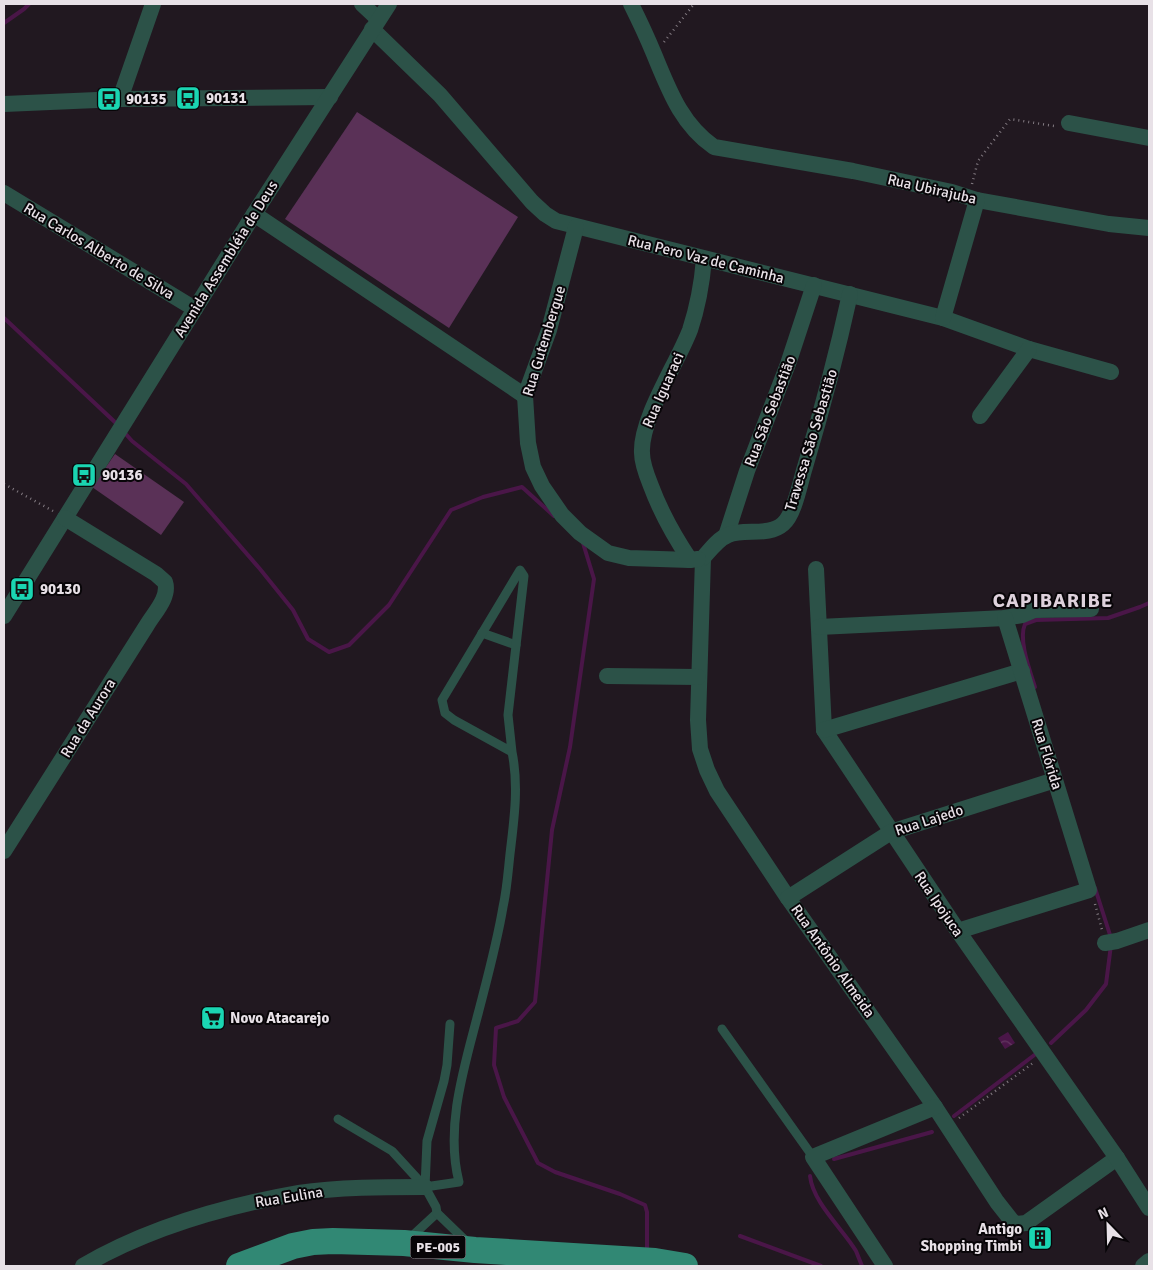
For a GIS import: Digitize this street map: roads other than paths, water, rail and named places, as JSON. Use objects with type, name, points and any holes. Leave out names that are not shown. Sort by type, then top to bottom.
[{"type":"main road","name":"PE-005","points":[[239,1266],[293,1246],[313,1242],[404,1243],[475,1250],[648,1261],[685,1266]]},
{"type":"street","points":[[120,99],[154,4]]},
{"type":"street","name":"Rua Pero Vaz de Caminha","points":[[362,4],[375,24],[541,211],[556,221],[943,318],[1029,349],[1111,372]]},
{"type":"street","name":"Avenida Assembléia de Deus","points":[[65,518],[254,214],[375,24],[390,4]]},
{"type":"street","name":"Rua Ubirajuba","points":[[631,4],[664,79],[682,112],[696,134],[714,148],[853,171],[952,192],[972,199],[1109,224],[1149,228]]},
{"type":"street","points":[[4,104],[120,99],[330,97]]},
{"type":"street","points":[[1069,123],[1149,138]]},
{"type":"street","name":"Rua Carlos Alberto de Silva","points":[[4,193],[195,309]]},
{"type":"street","points":[[943,318],[972,199]]},
{"type":"street","points":[[254,214],[525,396]]},
{"type":"street","name":"Rua Gutembergue","points":[[576,227],[549,330],[525,396],[528,443],[537,477],[550,501],[580,532],[608,553],[642,560],[696,559]]},
{"type":"street","name":"Rua Iguaraci","points":[[696,559],[668,525],[658,505],[645,471],[642,440],[648,422],[689,330],[698,304],[704,259]]},
{"type":"street","name":"Rua São Sebastião","points":[[726,536],[747,471],[788,364],[814,286]]},
{"type":"street","name":"Travessa São Sebastião","points":[[726,536],[735,533],[772,530],[781,526],[787,519],[797,493],[820,417],[850,294]]},
{"type":"street","points":[[980,416],[1029,349]]},
{"type":"street","points":[[4,616],[65,518]]},
{"type":"street","name":"Rua da Aurora","points":[[4,851],[159,606],[166,590],[165,582],[156,574],[65,518]]},
{"type":"street","points":[[696,559],[726,536]]},
{"type":"street","name":"Rua Antônio Almeida","points":[[696,559],[698,720],[700,749],[707,770],[717,791],[788,898],[935,1107],[1004,1212],[1012,1221],[1018,1224],[1026,1223],[1116,1158]]},
{"type":"street","points":[[816,569],[824,730],[1022,671]]},
{"type":"street","points":[[819,627],[1006,618],[1022,615],[1034,610],[1091,609]]},
{"type":"street","name":"Rua Flórida","points":[[958,931],[1088,890],[1006,618]]},
{"type":"street","points":[[607,676],[698,677]]},
{"type":"street","name":"Rua Ipojuca","points":[[824,730],[958,931],[1149,1208]]},
{"type":"street","name":"Rua Lajedo","points":[[788,898],[891,832],[1055,780]]},
{"type":"street","points":[[1111,942],[1149,930]]},
{"type":"street","points":[[885,1266],[813,1157],[935,1107]]},
{"type":"street","name":"Rua Eulina","points":[[83,1266],[130,1242],[177,1224],[242,1205],[300,1193],[379,1187],[425,1187]]},
{"type":"street","points":[[1143,1266],[1149,1262]]},
{"type":"lane","points":[[425,1187],[458,1182],[454,1144],[456,1110],[468,1052],[504,906],[516,809],[516,771],[508,715],[524,576],[520,570],[442,700],[445,713],[454,720],[512,752]]},
{"type":"lane","points":[[482,633],[516,645]]},
{"type":"lane","points":[[425,1187],[427,1141],[444,1081],[450,1024]]},
{"type":"lane","points":[[722,1029],[813,1157]]},
{"type":"lane","points":[[338,1118],[392,1151],[425,1187],[436,1207],[437,1213],[475,1250]]},
{"type":"lane","points":[[404,1243],[437,1213]]},
{"type":"water","points":[[1008,1032],[1015,1043],[1005,1049],[998,1038]]},
{"type":"waterway","points":[[4,23],[29,4]]},
{"type":"waterway","points":[[4,318],[118,425]]},
{"type":"waterway","points":[[124,432],[132,441],[186,484],[293,610],[308,639],[329,652],[349,645],[389,605],[451,510],[483,497],[522,487],[554,516]]},
{"type":"waterway","points":[[583,543],[594,579],[570,747],[552,830],[535,1002],[518,1021],[496,1028],[494,1065],[504,1097],[538,1163],[555,1172],[620,1194],[645,1205],[647,1212],[647,1252]]},
{"type":"waterway","points":[[1035,687],[1024,647],[1023,631],[1025,624],[1036,620],[1108,618],[1149,603]]},
{"type":"waterway","points":[[1095,888],[1111,938]]},
{"type":"waterway","points":[[1051,1043],[1086,1010],[1106,984],[1111,945]]},
{"type":"waterway","points":[[954,1116],[1037,1053]]},
{"type":"waterway","points":[[834,1159],[932,1132]]},
{"type":"waterway","points":[[810,1176],[812,1186],[822,1206],[856,1251],[862,1266]]},
{"type":"waterway","points":[[740,1236],[821,1266]]},
{"type":"place","name":"90131","points":[[188,98]]},
{"type":"place","name":"90135","points":[[109,99]]},
{"type":"place","name":"90136","points":[[84,475]]},
{"type":"place","name":"90130","points":[[22,589]]},
{"type":"place","name":"Novo Atacarejo","points":[[213,1018]]},
{"type":"place","name":"Antigo Shopping Timbi","points":[[1040,1238]]},
{"type":"district","name":"CAPIBARIBE","points":[[1053,600]]}]
